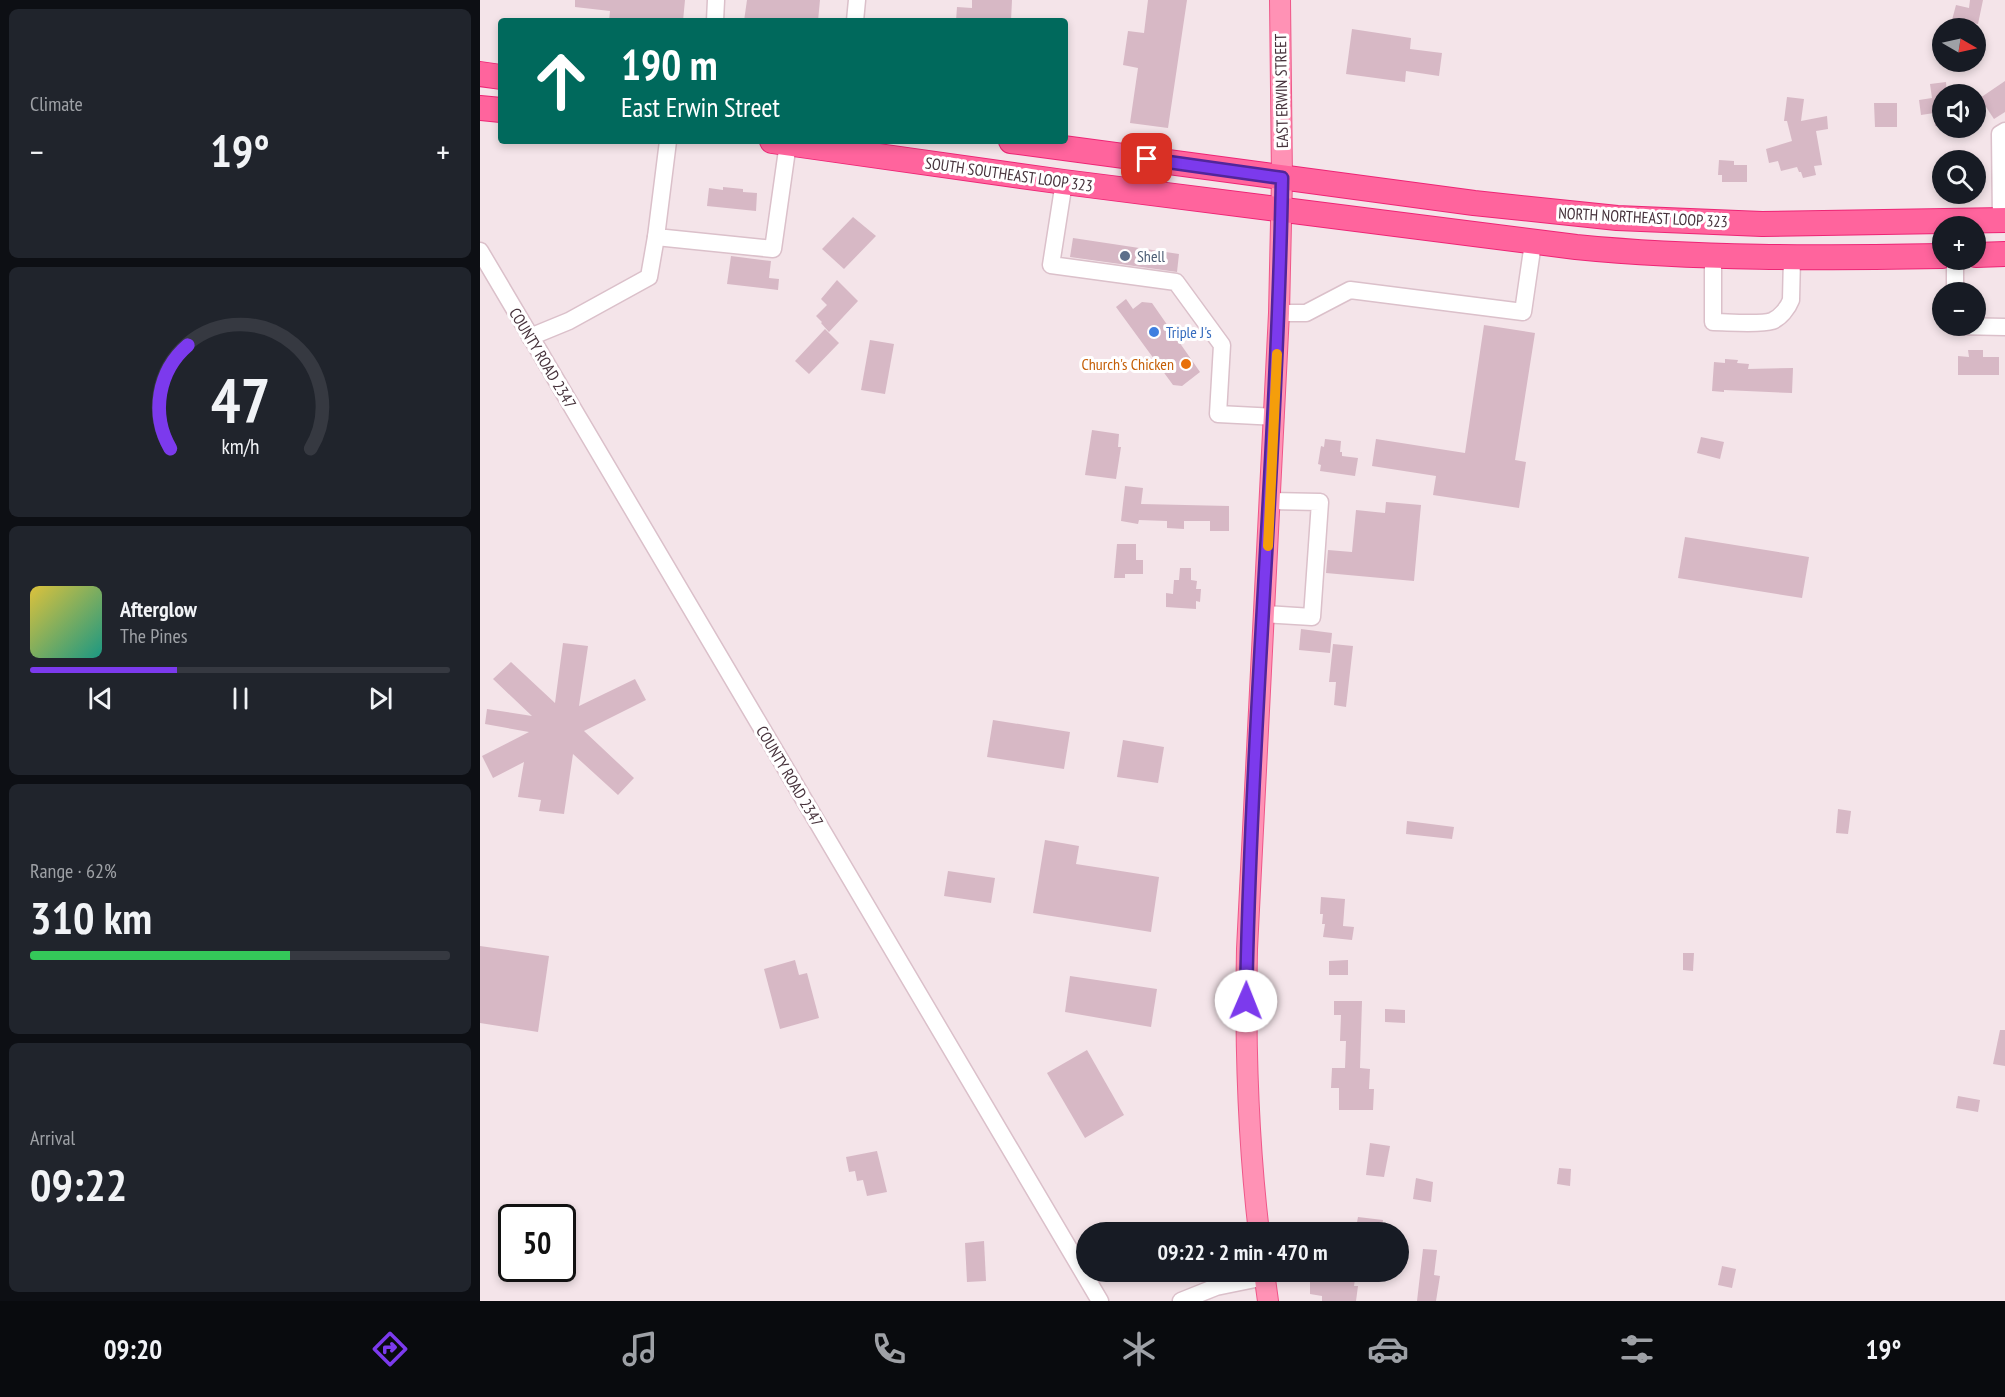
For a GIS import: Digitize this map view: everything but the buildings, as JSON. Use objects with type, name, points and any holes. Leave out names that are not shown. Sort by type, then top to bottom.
[{"type":"highway","points":[[480,74],[498,77]]},
{"type":"highway","points":[[480,108],[498,110]]},
{"type":"highway","name":"SOUTH SOUTHEAST LOOP 323","points":[[794,144],[1282,210]]},
{"type":"highway","name":"SOUTH SOUTHEAST LOOP 323","points":[[1033,144],[1282,178]]},
{"type":"highway","name":"NORTH NORTHEAST LOOP 323","points":[[1282,178],[1522,209],[1617,218],[1762,224],[2003,220]]},
{"type":"highway","name":"NORTH NORTHEAST LOOP 323","points":[[1282,210],[1533,243],[1620,251],[1792,257],[1932,256]]},
{"type":"highway","points":[[1986,255],[2005,254]]},
{"type":"main road","name":"EAST ERWIN STREET","points":[[1258,1222],[1249,1109],[1246,1018],[1249,894],[1279,313],[1282,210],[1280,0]]},
{"type":"main road","points":[[1265,1282],[1268,1301]]},
{"type":"street","points":[[715,18],[716,0]]},
{"type":"street","points":[[855,18],[857,0]]},
{"type":"street","points":[[2003,220],[2003,165],[2000,134],[2005,131]]},
{"type":"street","points":[[530,337],[569,321],[649,277],[668,144]]},
{"type":"street","points":[[656,237],[773,249],[780,144]]},
{"type":"street","points":[[1064,182],[1051,265],[1176,282],[1222,345],[1218,414],[1275,417]]},
{"type":"street","points":[[1279,313],[1306,313],[1350,290],[1523,312],[1533,243]]},
{"type":"street","name":"COUNTY ROAD 2347","points":[[480,251],[1101,1301]]},
{"type":"street","points":[[1713,254],[1713,322],[1769,322],[1778,318],[1791,300],[1792,257]]},
{"type":"street","points":[[1986,327],[2005,327]]},
{"type":"street","points":[[1264,614],[1312,617],[1320,502],[1271,501]]},
{"type":"street","points":[[1181,1301],[1234,1282]]},
{"type":"slow traffic","points":[[1268,546],[1277,354]]},
{"type":"place","name":"Shell","points":[[1125,256]]},
{"type":"place","name":"Triple J's","points":[[1154,332]]},
{"type":"place","name":"Church's Chicken","points":[[1186,364]]},
{"type":"route","points":[[1147,159],[1282,178],[1275,417],[1249,894],[1246,1001]]}]
